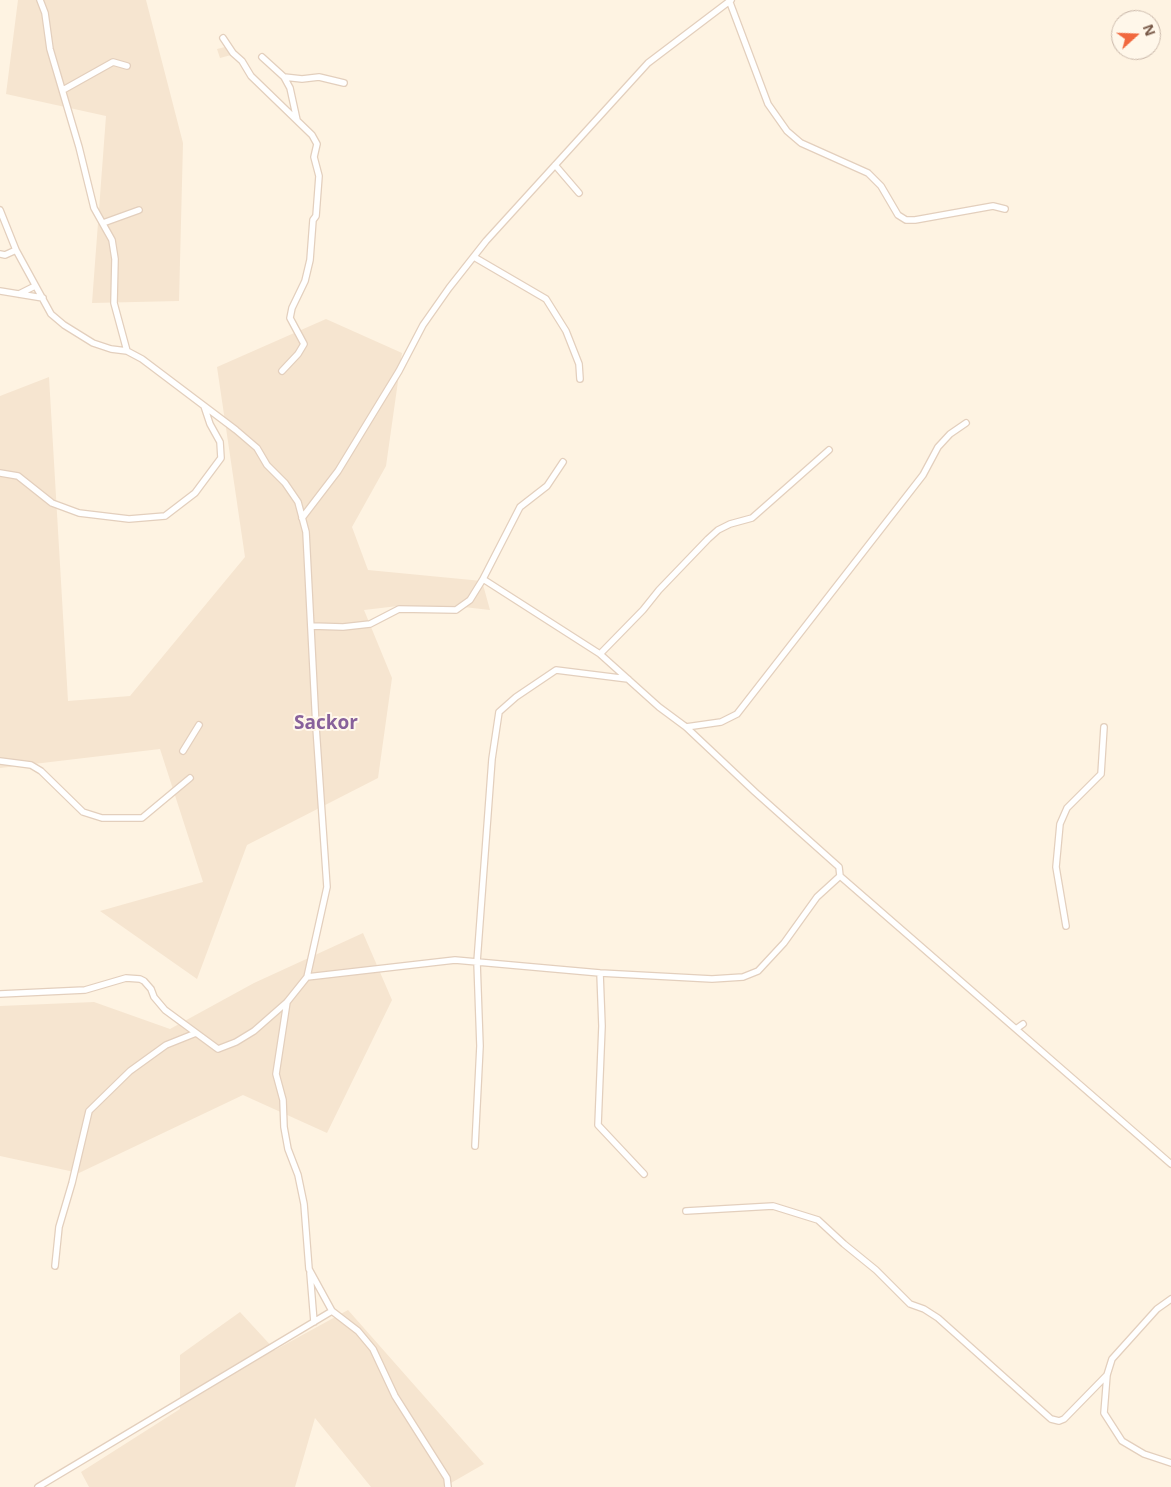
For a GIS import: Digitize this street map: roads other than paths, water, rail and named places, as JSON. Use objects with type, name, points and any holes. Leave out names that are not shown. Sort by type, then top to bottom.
[{"type":"street","points":[[40,0],[45,13],[50,49],[80,147],[94,208],[112,240],[115,259],[114,303],[126,351]]},
{"type":"street","points":[[302,518],[338,470],[399,371],[423,326],[449,288],[474,257],[648,63],[729,0],[768,104],[787,131],[801,142],[868,173],[881,186],[898,215],[906,220],[993,206],[1005,208]]},
{"type":"street","points":[[223,38],[252,76],[312,135],[317,144],[314,157],[319,176],[310,260],[305,281],[292,308],[290,318],[304,344],[298,354],[282,371]]},
{"type":"street","points":[[262,56],[284,77],[290,88],[298,121]]},
{"type":"street","points":[[63,90],[113,62],[127,66]]},
{"type":"street","points":[[284,77],[302,79],[319,77],[344,84]]},
{"type":"street","points":[[555,165],[579,193]]},
{"type":"street","points":[[0,210],[16,250],[51,314],[64,325],[93,343],[111,349],[126,351],[142,359],[236,430],[257,448],[267,465],[285,483],[298,502],[306,532],[327,887],[307,977],[287,1002],[254,1031],[236,1042],[218,1049],[165,1010],[144,981],[132,977],[85,990],[0,994]]},
{"type":"street","points":[[103,223],[139,210]]},
{"type":"street","points":[[0,254],[5,256],[16,250]]},
{"type":"street","points":[[474,257],[546,299],[566,331],[579,364],[580,379]]},
{"type":"street","points":[[19,294],[35,286]]},
{"type":"street","points":[[0,291],[43,298]]},
{"type":"street","points":[[0,473],[18,476],[52,503],[79,513],[129,519],[166,516],[195,493],[221,458],[220,442],[210,424],[204,406]]},
{"type":"street","points":[[686,727],[722,722],[737,714],[923,475],[938,446],[950,434],[966,423]]},
{"type":"street","points":[[600,654],[718,530],[730,524],[752,518],[829,450]]},
{"type":"street","points":[[311,626],[343,627],[370,624],[399,610],[456,610],[470,600],[483,579],[520,507],[547,486],[563,462]]},
{"type":"street","points":[[483,579],[600,654],[660,707],[686,727],[839,867],[840,876],[1171,1164]]},
{"type":"street","points":[[475,1146],[480,1046],[477,962],[492,759],[499,712],[516,697],[556,670],[628,679]]},
{"type":"street","points":[[183,751],[199,725]]},
{"type":"street","points":[[1066,926],[1056,867],[1060,824],[1067,808],[1101,774],[1104,727]]},
{"type":"street","points":[[0,761],[31,765],[41,771],[83,812],[102,818],[142,818],[190,778]]},
{"type":"street","points":[[307,977],[455,960],[712,979],[743,977],[758,971],[784,943],[817,897],[840,876]]},
{"type":"street","points":[[600,972],[602,1026],[598,1125],[644,1174]]},
{"type":"street","points":[[287,1002],[276,1074],[283,1100],[284,1127],[288,1149],[298,1175],[304,1204],[314,1322]]},
{"type":"street","points":[[1016,1029],[1023,1024]]},
{"type":"street","points":[[55,1266],[59,1227],[72,1183],[89,1111],[130,1071],[166,1045],[196,1034]]},
{"type":"street","points":[[686,1211],[773,1206],[818,1220],[876,1270],[910,1304],[924,1308],[938,1318],[1051,1419],[1059,1422],[1064,1419],[1107,1376]]},
{"type":"street","points":[[309,1269],[332,1311],[358,1331],[373,1349],[395,1396],[447,1478],[448,1487]]},
{"type":"street","points":[[1171,1298],[1157,1309],[1112,1359],[1107,1376],[1104,1413],[1122,1441],[1144,1454],[1171,1463]]},
{"type":"street","points":[[38,1487],[332,1311]]},
{"type":"district","name":"Sackor","points":[[326,724]]}]
